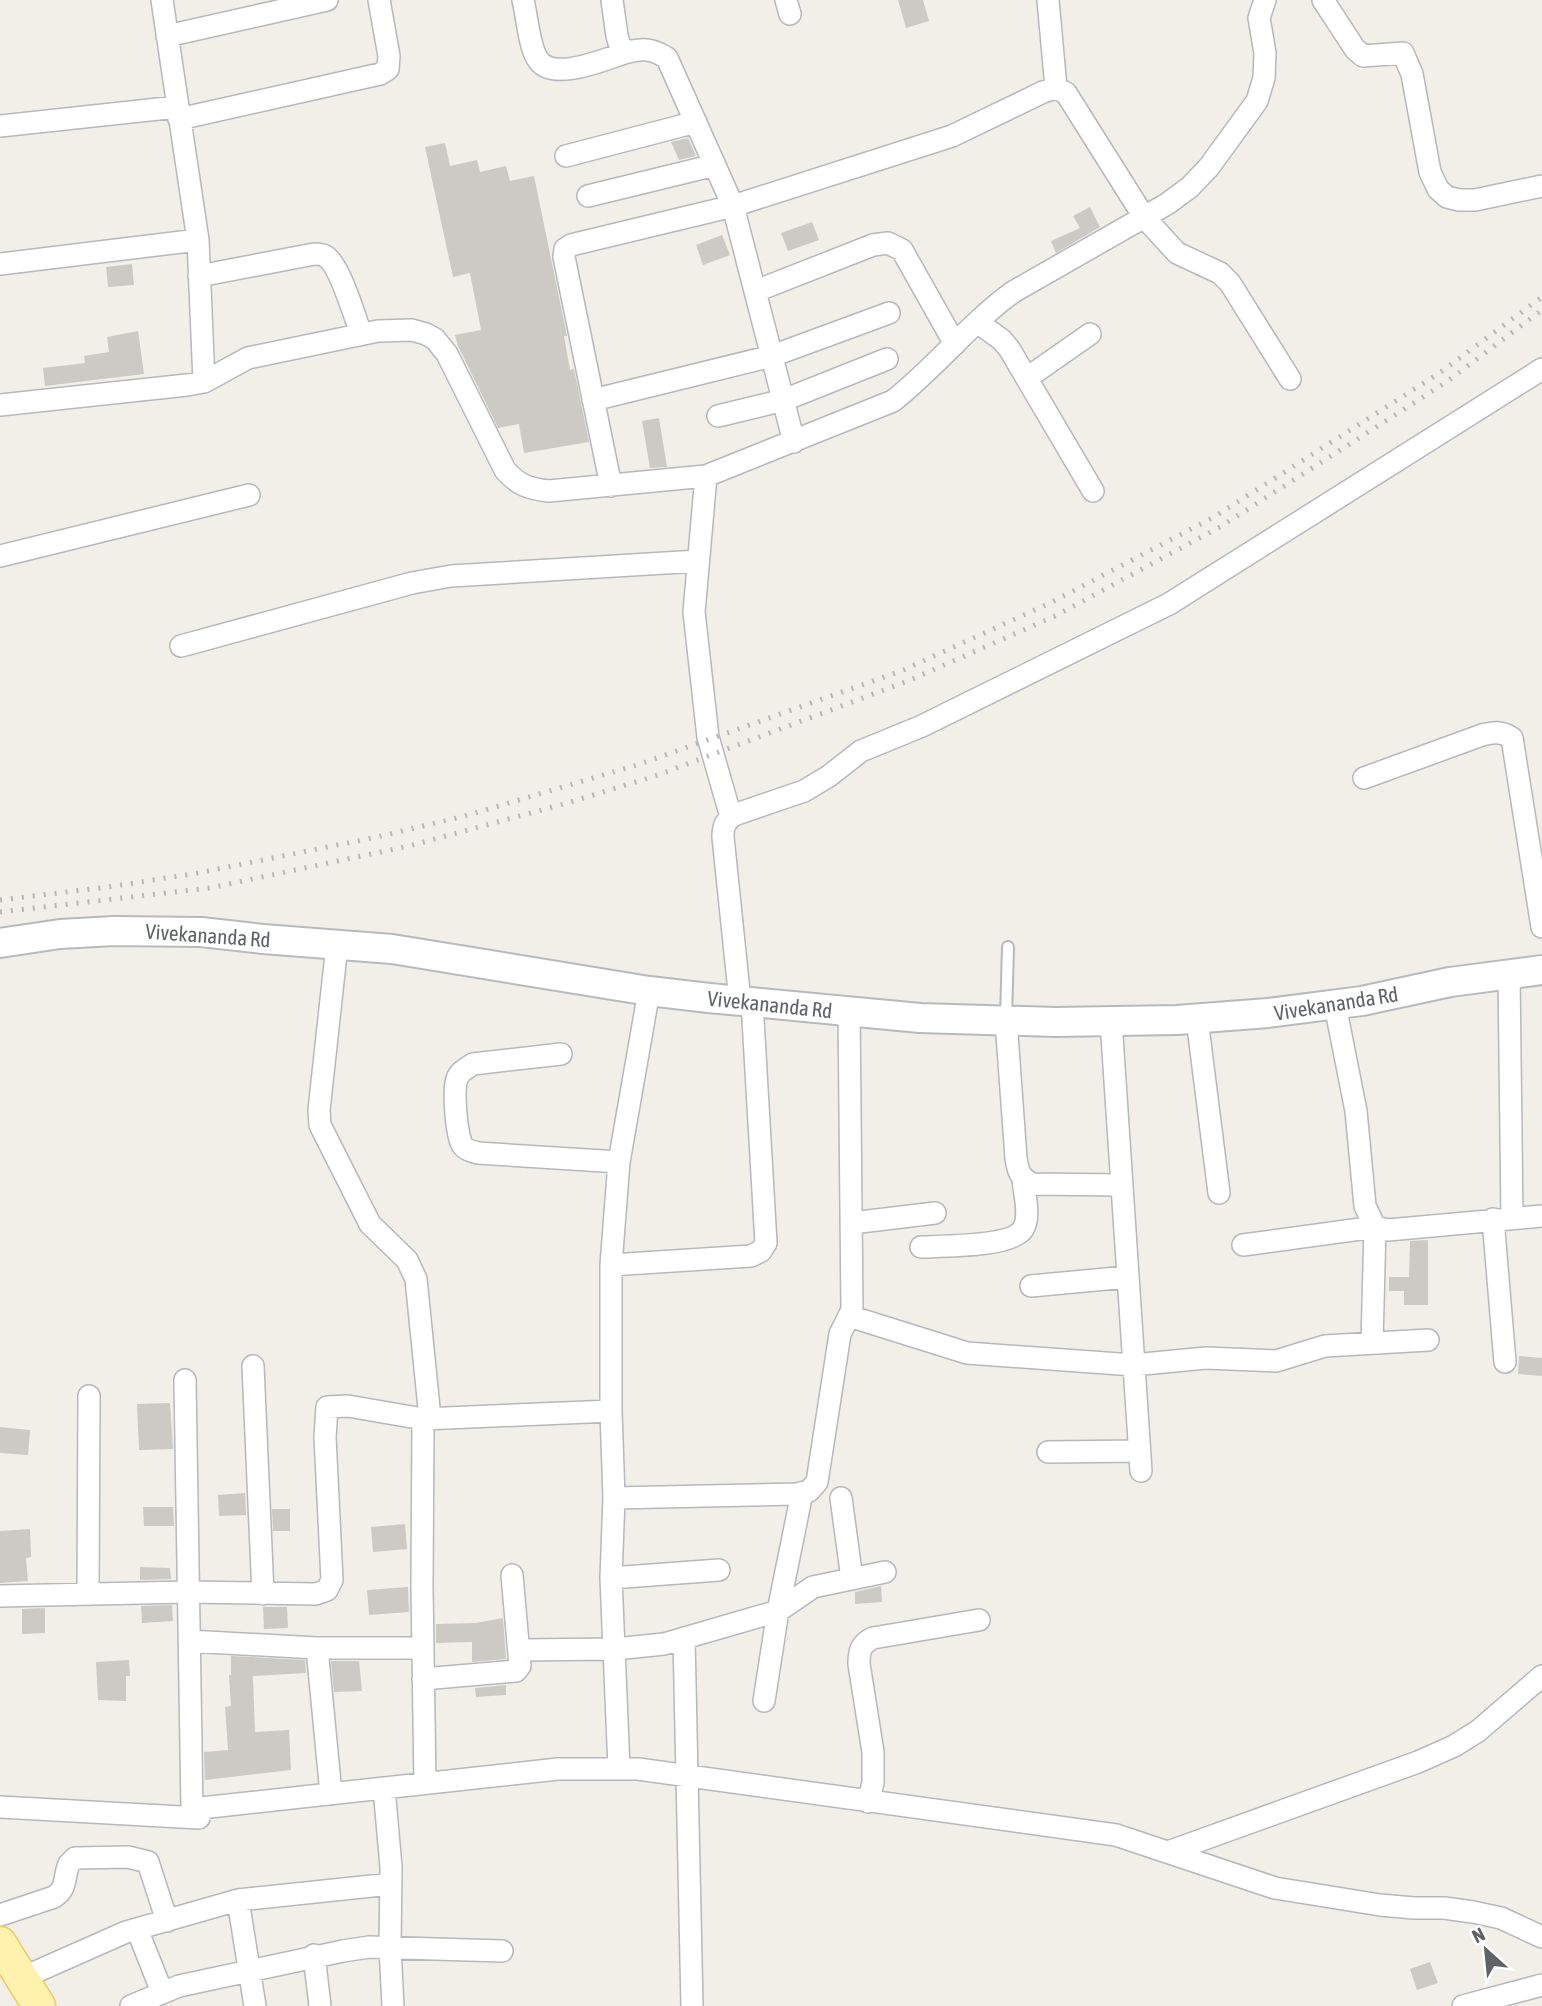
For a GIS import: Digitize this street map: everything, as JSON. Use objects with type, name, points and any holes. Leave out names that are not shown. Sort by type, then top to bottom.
[{"type":"main road","points":[[0,1943],[39,2006]]},
{"type":"street","points":[[162,0],[198,240],[204,382]]},
{"type":"street","points":[[167,36],[327,0]]},
{"type":"street","points":[[0,126],[178,113],[380,74],[388,69],[389,56],[379,0]]},
{"type":"street","points":[[523,0],[536,57],[542,65],[555,70],[574,68],[641,49],[655,50],[667,58],[733,205],[794,442]]},
{"type":"street","points":[[612,0],[617,36],[621,46],[628,52]]},
{"type":"street","points":[[1048,0],[1056,88]]},
{"type":"street","points":[[0,405],[204,382],[248,358],[361,334],[394,329],[412,330],[435,339],[447,354],[505,470],[515,482],[529,489],[549,491],[706,476],[893,401],[1013,292],[1144,218],[1190,187],[1257,101],[1264,78],[1265,53],[1259,18],[1265,0]]},
{"type":"street","points":[[1323,0],[1355,49],[1363,55],[1403,53],[1409,63],[1430,172],[1438,189],[1447,197],[1475,200],[1542,186]]},
{"type":"street","points":[[611,485],[564,257],[565,249],[733,205],[952,136],[1056,88],[1066,93],[1144,218],[1177,253],[1220,273],[1230,284],[1290,379]]},
{"type":"street","points":[[566,156],[696,122]]},
{"type":"street","points":[[588,196],[715,165]]},
{"type":"street","points":[[0,264],[198,240]]},
{"type":"street","points":[[756,291],[873,245],[888,243],[902,250],[955,344]]},
{"type":"street","points":[[199,276],[314,254],[324,255],[331,261],[339,276],[361,334]]},
{"type":"street","points":[[593,400],[772,356],[889,313]]},
{"type":"street","points":[[977,322],[1002,340],[1093,491]]},
{"type":"street","points":[[1027,378],[1090,334]]},
{"type":"street","points":[[718,416],[784,400],[887,359]]},
{"type":"street","points":[[611,1265],[751,1256],[761,1251],[766,1243],[746,1002],[723,837],[723,826],[731,817],[804,790],[861,751],[922,726],[1169,604],[1542,369]]},
{"type":"street","points":[[706,476],[694,612],[708,737],[731,817]]},
{"type":"street","points":[[0,556],[249,495]]},
{"type":"street","points":[[181,646],[412,583],[451,576],[698,561]]},
{"type":"street","points":[[1364,778],[1482,735],[1495,732],[1512,738],[1532,800],[1542,927]]},
{"type":"street","name":"Vivekananda Rd","points":[[0,943],[60,934],[161,930],[392,949],[649,991],[746,1002],[931,1018],[1006,1021],[1111,1021],[1268,1013],[1335,1005],[1450,982],[1542,970]]},
{"type":"street","points":[[337,945],[319,1110],[320,1125],[370,1224],[407,1260],[416,1279],[426,1418],[423,1648],[425,1783]]},
{"type":"street","points":[[1504,1362],[1503,1218],[1509,974]]},
{"type":"street","points":[[619,1768],[611,1578],[614,1498],[611,1265],[619,1162],[649,991]]},
{"type":"street","points":[[1335,1005],[1356,1111],[1365,1206],[1375,1227],[1372,1343]]},
{"type":"street","points":[[614,1498],[802,1493],[810,1491],[817,1482],[841,1334],[852,1310],[849,1012]]},
{"type":"street","points":[[1197,1018],[1219,1194]]},
{"type":"street","points":[[921,1247],[1001,1241],[1014,1238],[1023,1229],[1027,1214],[1023,1179],[1018,1171],[1016,1158],[1006,1021]]},
{"type":"street","points":[[1048,1452],[1140,1461],[1111,1021]]},
{"type":"street","points":[[561,1054],[473,1064],[464,1069],[457,1078],[456,1089],[458,1134],[462,1144],[478,1153],[619,1162]]},
{"type":"street","points":[[1023,1179],[1033,1184],[1121,1185]]},
{"type":"street","points":[[852,1223],[934,1213]]},
{"type":"street","points":[[1243,1245],[1375,1227],[1388,1230],[1542,1216]]},
{"type":"street","points":[[1031,1286],[1127,1277]]},
{"type":"street","points":[[849,1316],[967,1353],[1133,1364],[1206,1359],[1276,1361],[1325,1346],[1428,1339]]},
{"type":"street","points":[[253,1366],[263,1594]]},
{"type":"street","points":[[0,1807],[199,1818],[192,1809],[185,1380]]},
{"type":"street","points":[[88,1594],[89,1396]]},
{"type":"street","points":[[0,1596],[188,1592],[316,1594],[327,1590],[332,1580],[325,1437],[327,1407],[348,1406],[426,1418],[611,1411]]},
{"type":"street","points":[[764,1702],[778,1611],[802,1493]]},
{"type":"street","points":[[841,1498],[852,1579]]},
{"type":"street","points":[[611,1578],[719,1570]]},
{"type":"street","points":[[519,1650],[648,1647],[778,1611],[813,1587],[885,1572]]},
{"type":"street","points":[[423,1679],[516,1671],[520,1666],[512,1575]]},
{"type":"street","points":[[868,1802],[874,1768],[859,1664],[863,1643],[873,1637],[979,1620]]},
{"type":"street","points":[[684,1638],[692,2006]]},
{"type":"street","points":[[189,1641],[317,1648],[423,1648]]},
{"type":"street","points":[[317,1648],[331,1794]]},
{"type":"street","points":[[1168,1852],[1418,1762],[1454,1746],[1478,1731],[1542,1676]]},
{"type":"street","points":[[192,1809],[558,1769],[619,1768],[687,1775],[1116,1835],[1275,1888],[1380,1905],[1473,1912],[1501,1918],[1542,1937]]},
{"type":"street","points":[[384,1788],[391,1884],[393,2006]]},
{"type":"street","points":[[0,1914],[54,1897],[61,1892],[66,1885],[69,1864],[75,1858],[128,1857],[148,1862],[167,1921]]},
{"type":"street","points":[[22,1978],[137,1930],[238,1900],[391,1884]]},
{"type":"street","points":[[238,1900],[255,2006]]},
{"type":"street","points":[[137,1930],[162,1992]]},
{"type":"street","points":[[131,2006],[162,1992],[314,1955],[369,1947],[502,1951]]},
{"type":"street","points":[[314,1955],[320,2006]]},
{"type":"street","points":[[1463,2006],[1542,1986]]},
{"type":"lane","points":[[1006,1021],[1008,947]]},
{"type":"building","points":[[898,0],[923,0],[929,21],[906,28]]},
{"type":"building","points":[[688,138],[696,156],[679,160],[671,142]]},
{"type":"building","points":[[445,143],[450,166],[477,160],[480,172],[506,166],[510,181],[534,176],[567,336],[564,336],[570,370],[574,369],[589,442],[524,453],[519,424],[498,428],[458,346],[455,335],[481,330],[470,273],[453,277],[425,147]]},
{"type":"building","points":[[1090,207],[1100,227],[1056,253],[1051,241],[1080,228],[1073,216]]},
{"type":"building","points":[[812,222],[819,240],[788,251],[781,233]]},
{"type":"building","points":[[722,235],[730,255],[703,265],[696,245]]},
{"type":"building","points":[[132,264],[134,285],[108,287],[106,267]]},
{"type":"building","points":[[138,331],[144,374],[45,386],[43,368],[85,363],[84,356],[109,352],[107,337]]},
{"type":"building","points":[[659,418],[667,467],[650,468],[642,421]]},
{"type":"building","points":[[1428,1240],[1428,1305],[1404,1305],[1404,1291],[1389,1291],[1389,1277],[1409,1277],[1410,1241]]},
{"type":"building","points":[[1519,1356],[1542,1358],[1542,1376],[1518,1374]]},
{"type":"building","points":[[170,1403],[173,1449],[139,1450],[137,1404]]},
{"type":"building","points":[[0,1427],[30,1430],[28,1455],[0,1453]]},
{"type":"building","points":[[245,1493],[246,1515],[219,1516],[218,1495]]},
{"type":"building","points":[[143,1507],[173,1507],[174,1526],[144,1526]]},
{"type":"building","points":[[272,1509],[290,1509],[290,1531],[273,1531]]},
{"type":"building","points":[[405,1524],[407,1549],[373,1552],[371,1527]]},
{"type":"building","points":[[30,1529],[31,1557],[26,1558],[28,1581],[0,1583],[0,1531]]},
{"type":"building","points":[[140,1567],[170,1568],[171,1579],[140,1580]]},
{"type":"building","points":[[881,1586],[882,1602],[855,1604],[855,1592]]},
{"type":"building","points":[[408,1587],[409,1612],[369,1615],[367,1590]]},
{"type":"building","points":[[172,1605],[173,1621],[142,1623],[141,1606]]},
{"type":"building","points":[[263,1607],[287,1607],[288,1628],[264,1629]]},
{"type":"building","points":[[45,1608],[45,1633],[22,1634],[22,1609]]},
{"type":"building","points":[[503,1618],[506,1659],[472,1662],[472,1642],[436,1643],[436,1624],[476,1623]]},
{"type":"building","points":[[231,1656],[305,1660],[306,1673],[253,1676],[255,1732],[289,1730],[291,1770],[205,1780],[204,1752],[228,1750],[225,1707],[231,1706]]},
{"type":"building","points":[[129,1660],[130,1676],[126,1676],[126,1701],[98,1700],[96,1662]]},
{"type":"building","points":[[331,1661],[359,1661],[362,1691],[334,1692]]},
{"type":"building","points":[[506,1685],[506,1695],[476,1697],[475,1688]]},
{"type":"building","points":[[1430,1962],[1438,1983],[1417,1990],[1410,1969]]},
{"type":"railway","points":[[0,900],[198,873],[377,837],[465,816],[640,764],[901,671],[1050,603],[1214,517],[1438,374],[1542,297]]},
{"type":"railway","points":[[0,912],[210,888],[409,846],[655,776],[908,681],[1055,616],[1220,527],[1445,383],[1542,310]]}]
